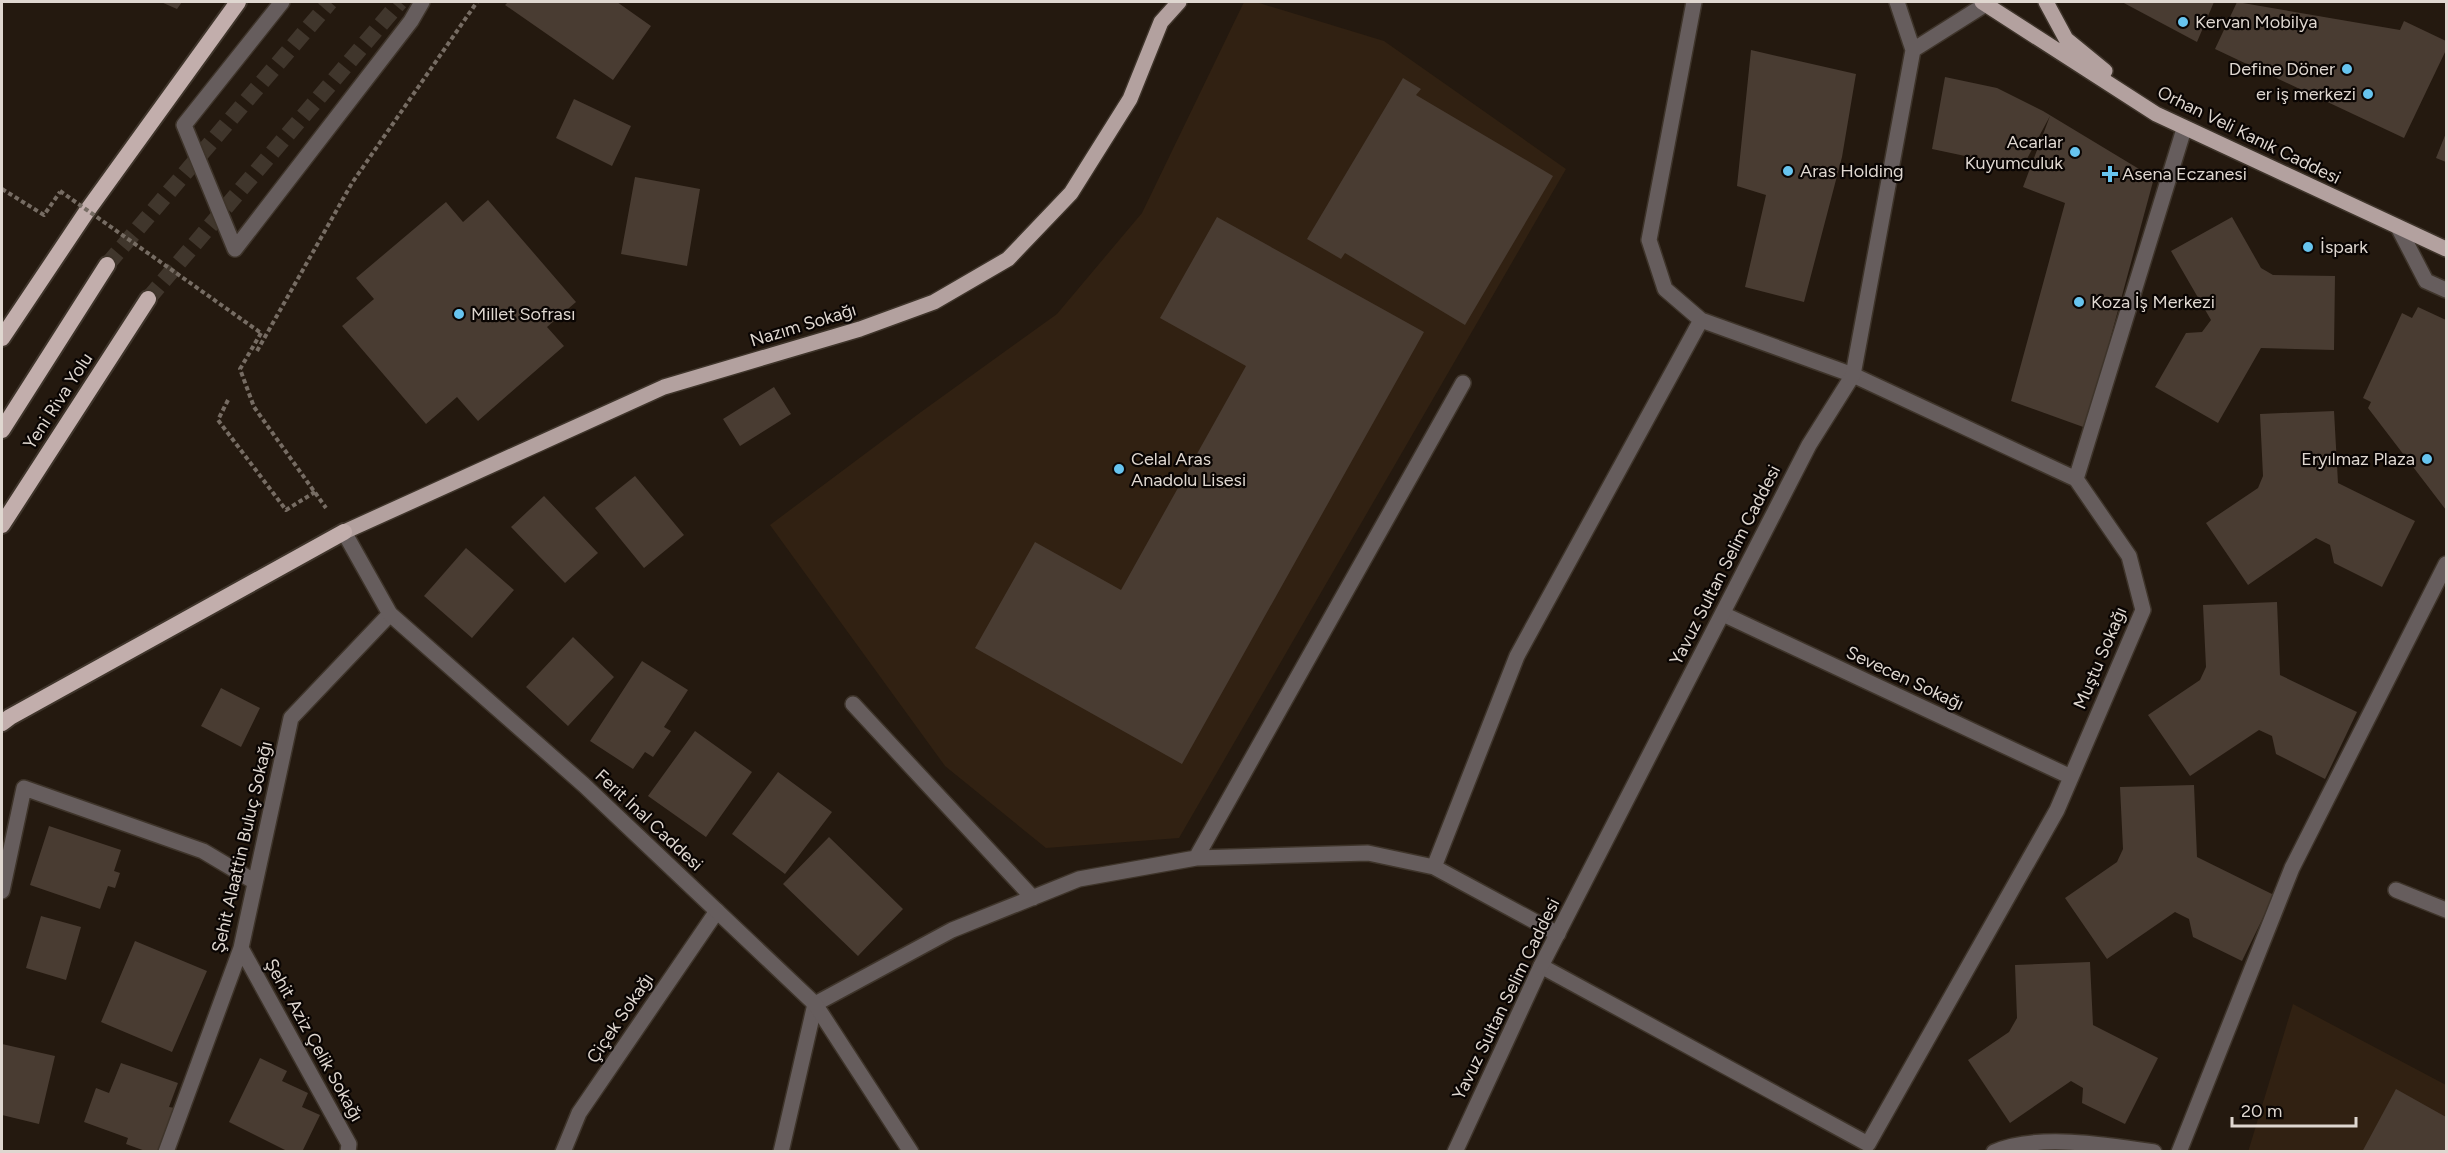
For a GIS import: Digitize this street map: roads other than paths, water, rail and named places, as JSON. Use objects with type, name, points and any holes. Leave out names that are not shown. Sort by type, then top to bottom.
[{"type":"highway","points":[[2,338],[87,211],[238,2]]},
{"type":"highway","name":"Yeni Riva Yolu","points":[[2,430],[107,265]]},
{"type":"highway","name":"Yeni Riva Yolu","points":[[2,525],[148,299]]},
{"type":"highway","points":[[4,722],[344,532]]},
{"type":"main road","points":[[1161,22],[1162,2]]},
{"type":"main road","points":[[1161,22],[1179,2]]},
{"type":"main road","points":[[2046,2],[2066,39],[2156,114]]},
{"type":"main road","name":"Orhan Veli Kanık Caddesi","points":[[1984,3],[2156,114],[2184,129],[2446,249]]},
{"type":"main road","name":"Nazım Sokağı","points":[[344,532],[664,387],[860,329],[934,302],[1008,259],[1071,193],[1130,99],[1161,22]]},
{"type":"street","points":[[282,2],[184,125],[235,249],[411,21],[422,2]]},
{"type":"street","points":[[1694,2],[1649,240],[1665,290],[1701,320],[1853,375],[2076,480],[2184,129]]},
{"type":"street","points":[[1897,2],[1913,50],[1984,3]]},
{"type":"street","name":"Yavuz Sultan Selim Caddesi","points":[[1455,1152],[1541,966],[1809,445],[1853,375],[1913,50]]},
{"type":"street","points":[[2398,227],[2426,281],[2446,290]]},
{"type":"street","points":[[1434,867],[1517,656],[1701,320]]},
{"type":"street","points":[[1196,858],[1463,383]]},
{"type":"street","name":"Muştu Sokağı","points":[[1541,966],[1868,1144],[2057,810],[2143,610],[2129,556],[2076,480]]},
{"type":"street","name":"Ferit İnal Caddesi","points":[[344,532],[390,615],[584,785],[815,1004],[911,1152]]},
{"type":"street","points":[[2179,1152],[2292,868],[2446,564]]},
{"type":"street","name":"Sevecen Sokağı","points":[[1723,614],[2071,777]]},
{"type":"street","name":"Şehit Alaattin Buluç Sokağı","points":[[166,1152],[241,948],[291,718],[390,615]]},
{"type":"street","points":[[853,704],[1033,898]]},
{"type":"street","points":[[2,891],[24,788],[203,851],[255,882]]},
{"type":"street","points":[[781,1152],[815,1004],[952,930],[1080,879],[1196,858],[1368,853],[1434,867],[1558,934]]},
{"type":"street","points":[[2396,890],[2446,910]]},
{"type":"street","name":"Çiçek Sokağı","points":[[563,1152],[579,1113],[717,911]]},
{"type":"street","name":"Şehit Aziz Çelik Sokağı","points":[[241,948],[349,1144],[348,1152]]},
{"type":"street","points":[[1994,1152],[2010,1144],[2090,1142],[2154,1152]]},
{"type":"tunnel","points":[[107,265],[330,2]]},
{"type":"tunnel","points":[[148,299],[400,2]]},
{"type":"place","name":"Kervan Mobilya","points":[[2183,22]]},
{"type":"place","name":"Define Döner","points":[[2347,69]]},
{"type":"place","name":"er iş merkezi","points":[[2368,94]]},
{"type":"place","name":"Acarlar Kuyumculuk","points":[[2075,152]]},
{"type":"place","name":"Aras Holding","points":[[1788,171]]},
{"type":"place","name":"Asena Eczanesi","points":[[2110,174]]},
{"type":"place","name":"İspark","points":[[2308,247]]},
{"type":"place","name":"Koza İş Merkezi","points":[[2079,302]]},
{"type":"place","name":"Millet Sofrası","points":[[459,314]]},
{"type":"place","name":"Eryılmaz Plaza","points":[[2427,459]]},
{"type":"place","name":"Celal Aras Anadolu Lisesi","points":[[1119,469]]}]
